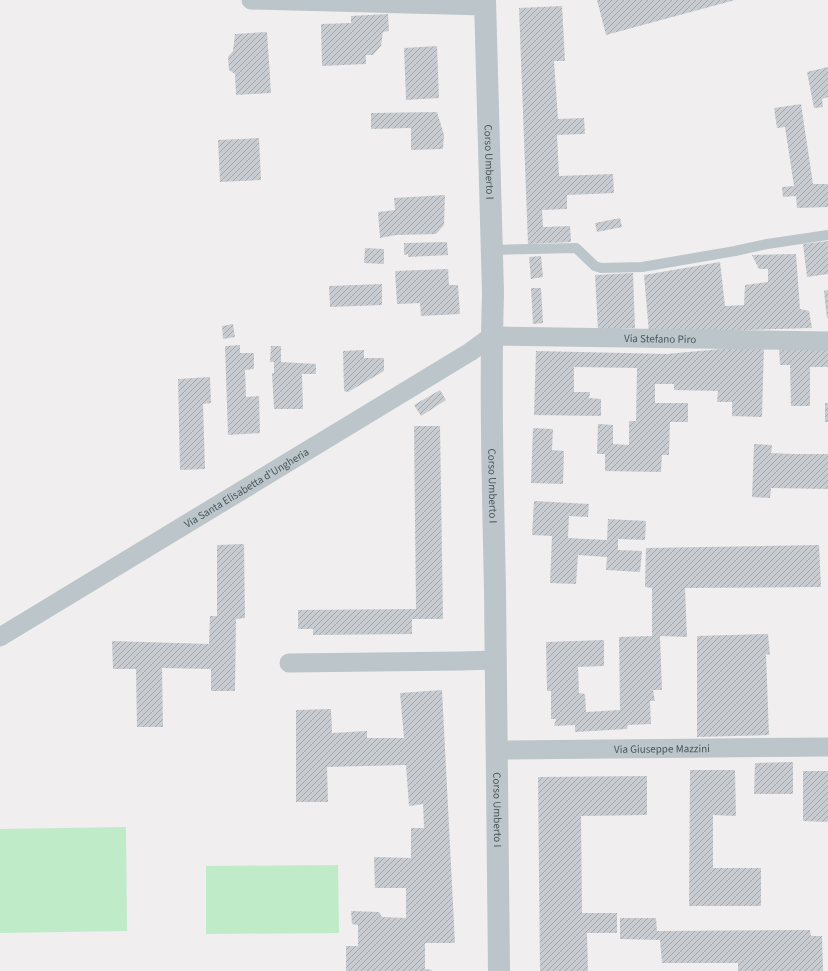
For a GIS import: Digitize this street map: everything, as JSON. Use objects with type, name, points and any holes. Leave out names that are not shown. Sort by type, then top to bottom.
[{"type":"street","points":[[251,0],[485,3]]},
{"type":"street","name":"Corso Umberto I","points":[[485,3],[493,294],[492,397],[499,971]]},
{"type":"street","name":"Via Stefano Piro","points":[[492,336],[828,341]]},
{"type":"street","name":"Via Santa Elisabetta d'Ungheria","points":[[0,637],[470,352],[492,336]]},
{"type":"street","points":[[289,663],[496,660]]},
{"type":"street","name":"Via Giuseppe Mazzini","points":[[497,750],[828,747]]},
{"type":"lane","points":[[492,250],[576,248],[595,266],[601,268],[642,267],[767,244],[828,235]]},
{"type":"green space","points":[[126,827],[127,931],[0,933],[0,829]]},
{"type":"green space","points":[[338,865],[339,933],[206,934],[206,866]]},
{"type":"building","points":[[597,0],[735,0],[606,35]]},
{"type":"building","points":[[562,6],[565,61],[554,61],[558,119],[584,118],[585,134],[557,135],[559,176],[613,174],[614,193],[567,195],[567,209],[542,210],[543,227],[570,226],[571,242],[528,244],[519,8]]},
{"type":"building","points":[[388,14],[389,31],[383,32],[381,46],[373,55],[366,55],[366,64],[322,66],[321,24],[351,23],[351,16]]},
{"type":"building","points":[[267,32],[271,93],[236,95],[235,74],[229,70],[228,57],[233,51],[235,34]]},
{"type":"building","points":[[437,46],[439,98],[406,100],[404,48]]},
{"type":"building","points":[[828,67],[828,97],[822,99],[823,107],[814,108],[807,72]]},
{"type":"building","points":[[801,104],[813,184],[828,184],[828,207],[797,208],[796,196],[783,197],[782,187],[794,186],[785,127],[777,128],[774,108]]},
{"type":"building","points":[[437,112],[444,135],[443,149],[411,150],[411,128],[371,129],[371,113]]},
{"type":"building","points":[[259,138],[261,180],[220,182],[218,140]]},
{"type":"building","points":[[445,195],[444,225],[436,234],[396,235],[380,238],[378,212],[395,210],[394,198]]},
{"type":"building","points":[[620,218],[622,227],[597,232],[595,223]]},
{"type":"building","points":[[828,241],[828,274],[807,277],[803,244]]},
{"type":"building","points":[[447,242],[448,255],[408,257],[408,254],[404,255],[404,243]]},
{"type":"building","points":[[365,248],[384,249],[384,264],[364,263]]},
{"type":"building","points":[[796,254],[800,309],[809,311],[812,328],[649,333],[644,275],[720,262],[725,306],[744,305],[745,285],[768,282],[768,269],[759,269],[752,255]]},
{"type":"building","points":[[541,256],[543,277],[531,279],[529,257]]},
{"type":"building","points":[[448,269],[449,285],[458,285],[460,314],[421,316],[420,303],[397,304],[395,271]]},
{"type":"building","points":[[633,273],[635,328],[598,330],[595,275]]},
{"type":"building","points":[[382,284],[382,305],[330,307],[329,286]]},
{"type":"building","points":[[531,288],[541,288],[543,323],[533,324]]},
{"type":"building","points":[[828,290],[828,318],[827,318],[824,291]]},
{"type":"building","points":[[233,324],[235,337],[223,339],[222,326]]},
{"type":"building","points":[[240,345],[240,353],[254,353],[254,369],[245,370],[246,397],[259,396],[260,433],[228,435],[225,346]]},
{"type":"building","points":[[764,345],[762,417],[732,416],[732,402],[717,402],[718,391],[674,390],[674,384],[655,384],[655,403],[688,403],[688,422],[670,422],[669,455],[662,455],[661,472],[605,471],[605,454],[597,454],[598,424],[613,425],[613,444],[629,445],[629,421],[636,421],[637,368],[574,367],[574,392],[590,392],[589,398],[601,399],[601,416],[534,415],[536,351],[667,354]]},
{"type":"building","points":[[271,346],[281,346],[281,362],[316,364],[316,374],[302,374],[303,409],[274,409],[272,373],[274,373],[274,362],[270,362]]},
{"type":"building","points":[[828,347],[828,367],[810,367],[810,406],[791,406],[790,365],[780,365],[779,348]]},
{"type":"building","points":[[364,350],[364,358],[384,358],[384,371],[348,392],[344,391],[343,351]]},
{"type":"building","points":[[210,377],[211,403],[203,404],[205,469],[180,470],[178,379]]},
{"type":"building","points":[[440,390],[446,400],[421,416],[414,405]]},
{"type":"building","points":[[825,403],[828,403],[828,422],[825,422]]},
{"type":"building","points":[[414,426],[440,426],[443,619],[412,619],[412,634],[313,635],[313,629],[298,629],[298,610],[416,609]]},
{"type":"building","points":[[533,428],[553,429],[552,450],[564,451],[563,484],[531,483]]},
{"type":"building","points":[[754,444],[772,445],[771,453],[828,454],[828,489],[771,488],[770,498],[752,497]]},
{"type":"building","points":[[534,501],[589,504],[588,517],[569,516],[568,538],[607,540],[608,519],[646,521],[645,540],[618,539],[618,550],[642,551],[640,572],[606,570],[607,557],[578,555],[576,584],[550,583],[552,536],[532,535]]},
{"type":"building","points":[[244,544],[245,618],[236,619],[235,691],[211,691],[211,669],[162,668],[163,727],[137,727],[136,669],[113,669],[112,641],[209,644],[210,616],[217,616],[217,545]]},
{"type":"building","points":[[819,545],[821,587],[685,588],[687,637],[660,636],[662,690],[653,690],[655,701],[650,701],[651,724],[628,725],[627,729],[575,732],[575,725],[554,726],[556,719],[551,719],[551,691],[547,691],[546,642],[604,640],[604,666],[578,667],[579,693],[585,694],[586,712],[620,710],[619,637],[652,636],[652,588],[645,587],[646,548]]},
{"type":"building","points":[[768,634],[770,655],[766,654],[769,735],[697,737],[697,636]]},
{"type":"building","points":[[442,690],[455,943],[425,943],[425,969],[432,971],[346,971],[346,946],[358,946],[358,925],[352,924],[351,911],[379,912],[382,917],[406,918],[406,888],[375,888],[374,857],[411,858],[411,828],[424,828],[423,804],[409,806],[406,765],[327,767],[328,802],[296,802],[296,710],[331,709],[332,733],[367,731],[367,738],[404,738],[400,693]]},
{"type":"building","points":[[793,762],[793,794],[754,794],[755,763]]},
{"type":"building","points":[[690,770],[735,770],[736,816],[713,815],[713,868],[761,868],[761,906],[689,906]]},
{"type":"building","points":[[803,771],[828,771],[828,822],[803,821]]},
{"type":"building","points":[[647,776],[647,815],[581,816],[582,913],[617,913],[617,933],[587,933],[588,971],[540,971],[538,777]]},
{"type":"building","points":[[620,918],[656,918],[657,931],[810,930],[811,936],[822,936],[823,971],[738,971],[738,963],[662,963],[660,940],[620,939]]}]
